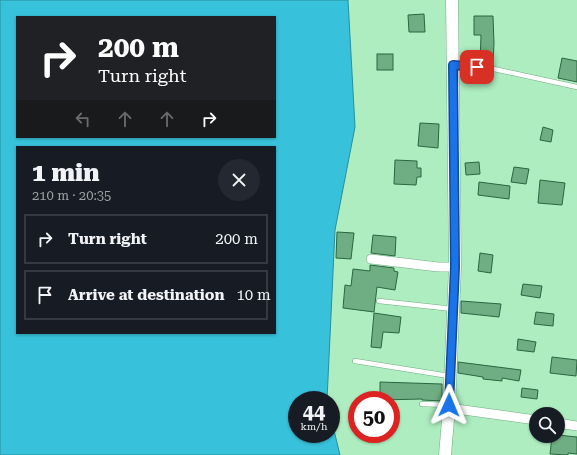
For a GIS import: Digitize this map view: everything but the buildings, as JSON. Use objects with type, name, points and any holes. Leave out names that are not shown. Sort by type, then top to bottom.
[{"type":"main road","points":[[445,455],[449,406],[449,376],[455,267],[452,0]]},
{"type":"street","points":[[371,259],[438,267],[455,267]]},
{"type":"street","points":[[449,406],[529,419]]},
{"type":"street","points":[[565,424],[577,426]]},
{"type":"lane","points":[[453,65],[494,69],[577,87]]},
{"type":"lane","points":[[379,301],[453,309]]},
{"type":"lane","points":[[355,361],[449,376]]},
{"type":"lane","points":[[422,404],[449,406]]},
{"type":"water","points":[[0,0],[348,0],[355,127],[335,230],[327,391],[288,391],[288,443],[337,443],[340,455],[0,455]]},
{"type":"route","points":[[449,405],[449,376],[455,267],[453,65],[477,67]]}]
